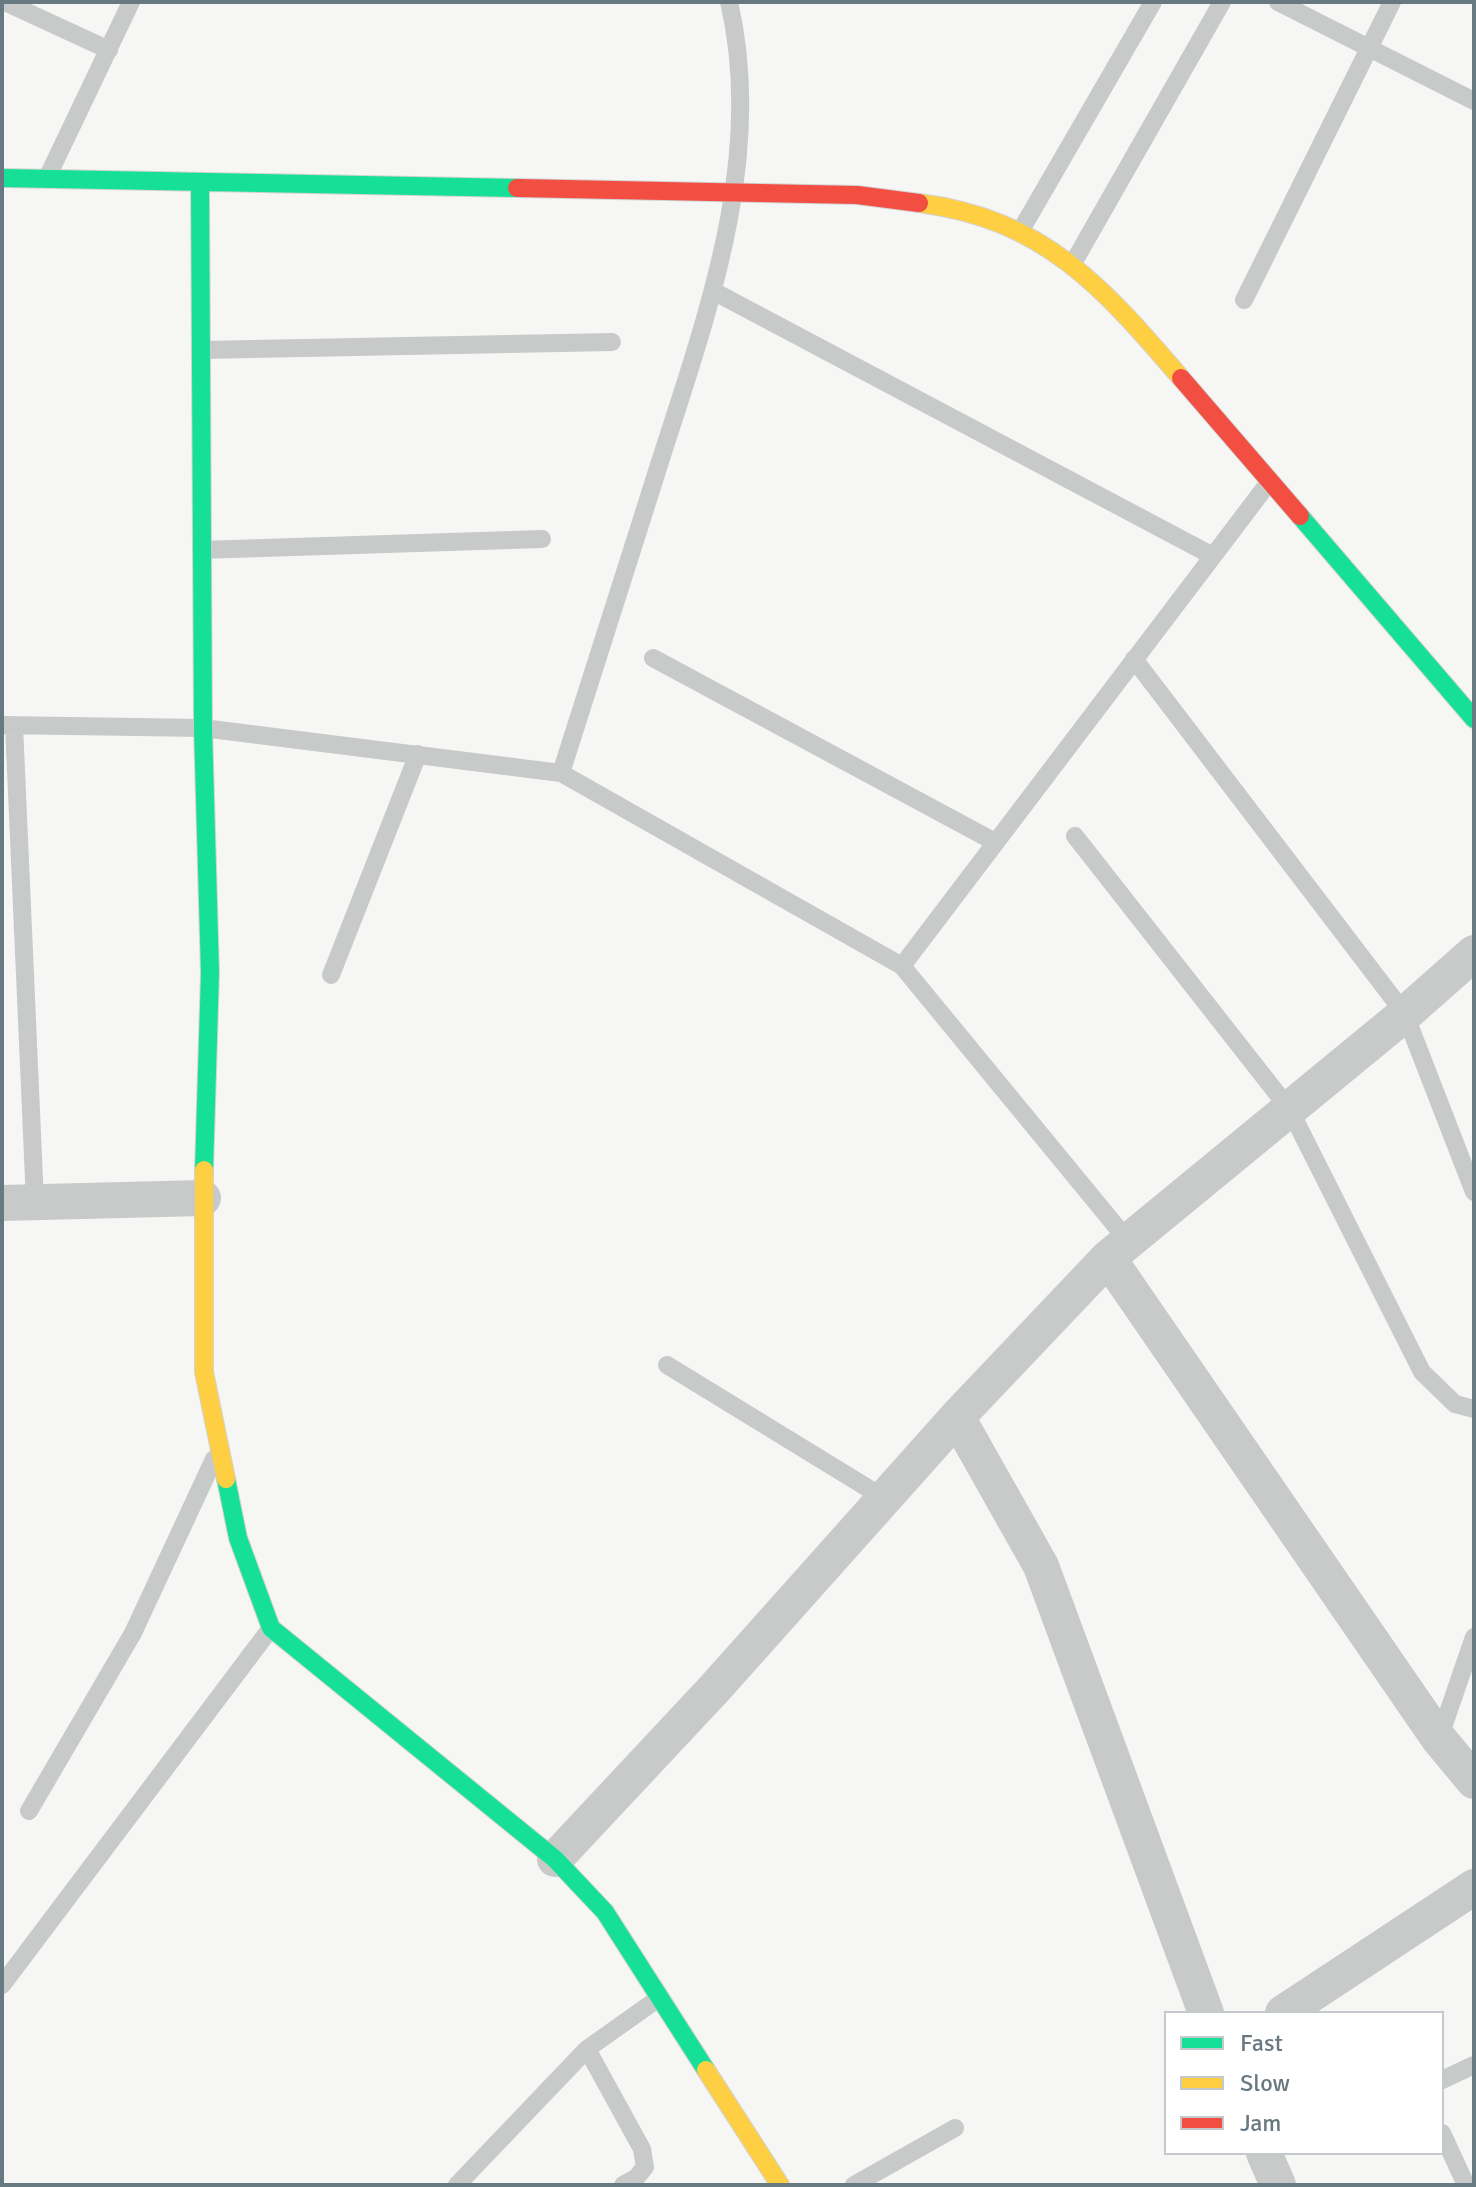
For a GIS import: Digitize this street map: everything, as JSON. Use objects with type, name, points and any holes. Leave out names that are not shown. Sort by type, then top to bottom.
[{"type":"street","points":[[2,178],[857,195],[935,205],[1021,230],[1072,265],[1120,307],[1474,719]]},
{"type":"street","points":[[200,183],[203,728],[210,973],[203,1198],[204,1372],[238,1538],[271,1628],[555,1859],[605,1912],[780,2185]]},
{"type":"street","points":[[555,1859],[957,1417],[1119,1250],[1405,1014],[1474,953]]},
{"type":"street","points":[[18,1202],[203,1198]]},
{"type":"street","points":[[1119,1250],[1439,1739],[1474,1781]]},
{"type":"street","points":[[957,1417],[1041,1566],[1205,2011]]},
{"type":"street","points":[[1286,2011],[1474,1887]]},
{"type":"street","points":[[1265,2155],[1278,2185]]},
{"type":"lane","points":[[5,2],[109,50]]},
{"type":"lane","points":[[46,180],[131,2]]},
{"type":"lane","points":[[561,773],[713,291],[734,192],[741,83],[729,2]]},
{"type":"lane","points":[[1021,230],[1153,2]]},
{"type":"lane","points":[[1072,265],[1220,2]]},
{"type":"lane","points":[[1278,2],[1474,101]]},
{"type":"lane","points":[[1244,300],[1392,2]]},
{"type":"lane","points":[[713,291],[1211,555]]},
{"type":"lane","points":[[201,350],[612,342]]},
{"type":"lane","points":[[902,966],[1270,481]]},
{"type":"lane","points":[[201,550],[542,539]]},
{"type":"lane","points":[[653,658],[995,842]]},
{"type":"lane","points":[[1134,659],[1405,1014],[1474,1192]]},
{"type":"lane","points":[[18,1202],[8,725],[203,728],[561,773],[902,966],[1119,1250]]},
{"type":"lane","points":[[331,975],[418,754]]},
{"type":"lane","points":[[1075,836],[1290,1110],[1422,1372],[1455,1404],[1474,1409]]},
{"type":"lane","points":[[667,1365],[884,1498]]},
{"type":"lane","points":[[29,1811],[133,1633],[219,1449]]},
{"type":"lane","points":[[2,1985],[271,1628]]},
{"type":"lane","points":[[1439,1739],[1474,1637]]},
{"type":"lane","points":[[457,2185],[587,2049],[659,1998]]},
{"type":"lane","points":[[587,2049],[642,2149],[645,2167],[636,2178],[623,2185]]},
{"type":"lane","points":[[1444,2079],[1474,2065]]},
{"type":"lane","points":[[854,2185],[955,2128]]},
{"type":"lane","points":[[1444,2137],[1466,2185]]},
{"type":"traffic: fast","points":[[2,178],[517,188]]},
{"type":"traffic: fast","points":[[200,183],[203,728],[210,973],[204,1170]]},
{"type":"traffic: fast","points":[[1300,516],[1474,719]]},
{"type":"traffic: fast","points":[[226,1479],[238,1538],[271,1628],[555,1859],[605,1912],[706,2070]]},
{"type":"traffic: slow","points":[[919,203],[963,211],[1002,224],[1068,262],[1125,315],[1181,378]]},
{"type":"traffic: slow","points":[[204,1170],[204,1372],[226,1479]]},
{"type":"traffic: slow","points":[[706,2070],[780,2185]]},
{"type":"traffic: jam","points":[[517,188],[857,195],[919,203]]},
{"type":"traffic: jam","points":[[1181,378],[1300,516]]}]
